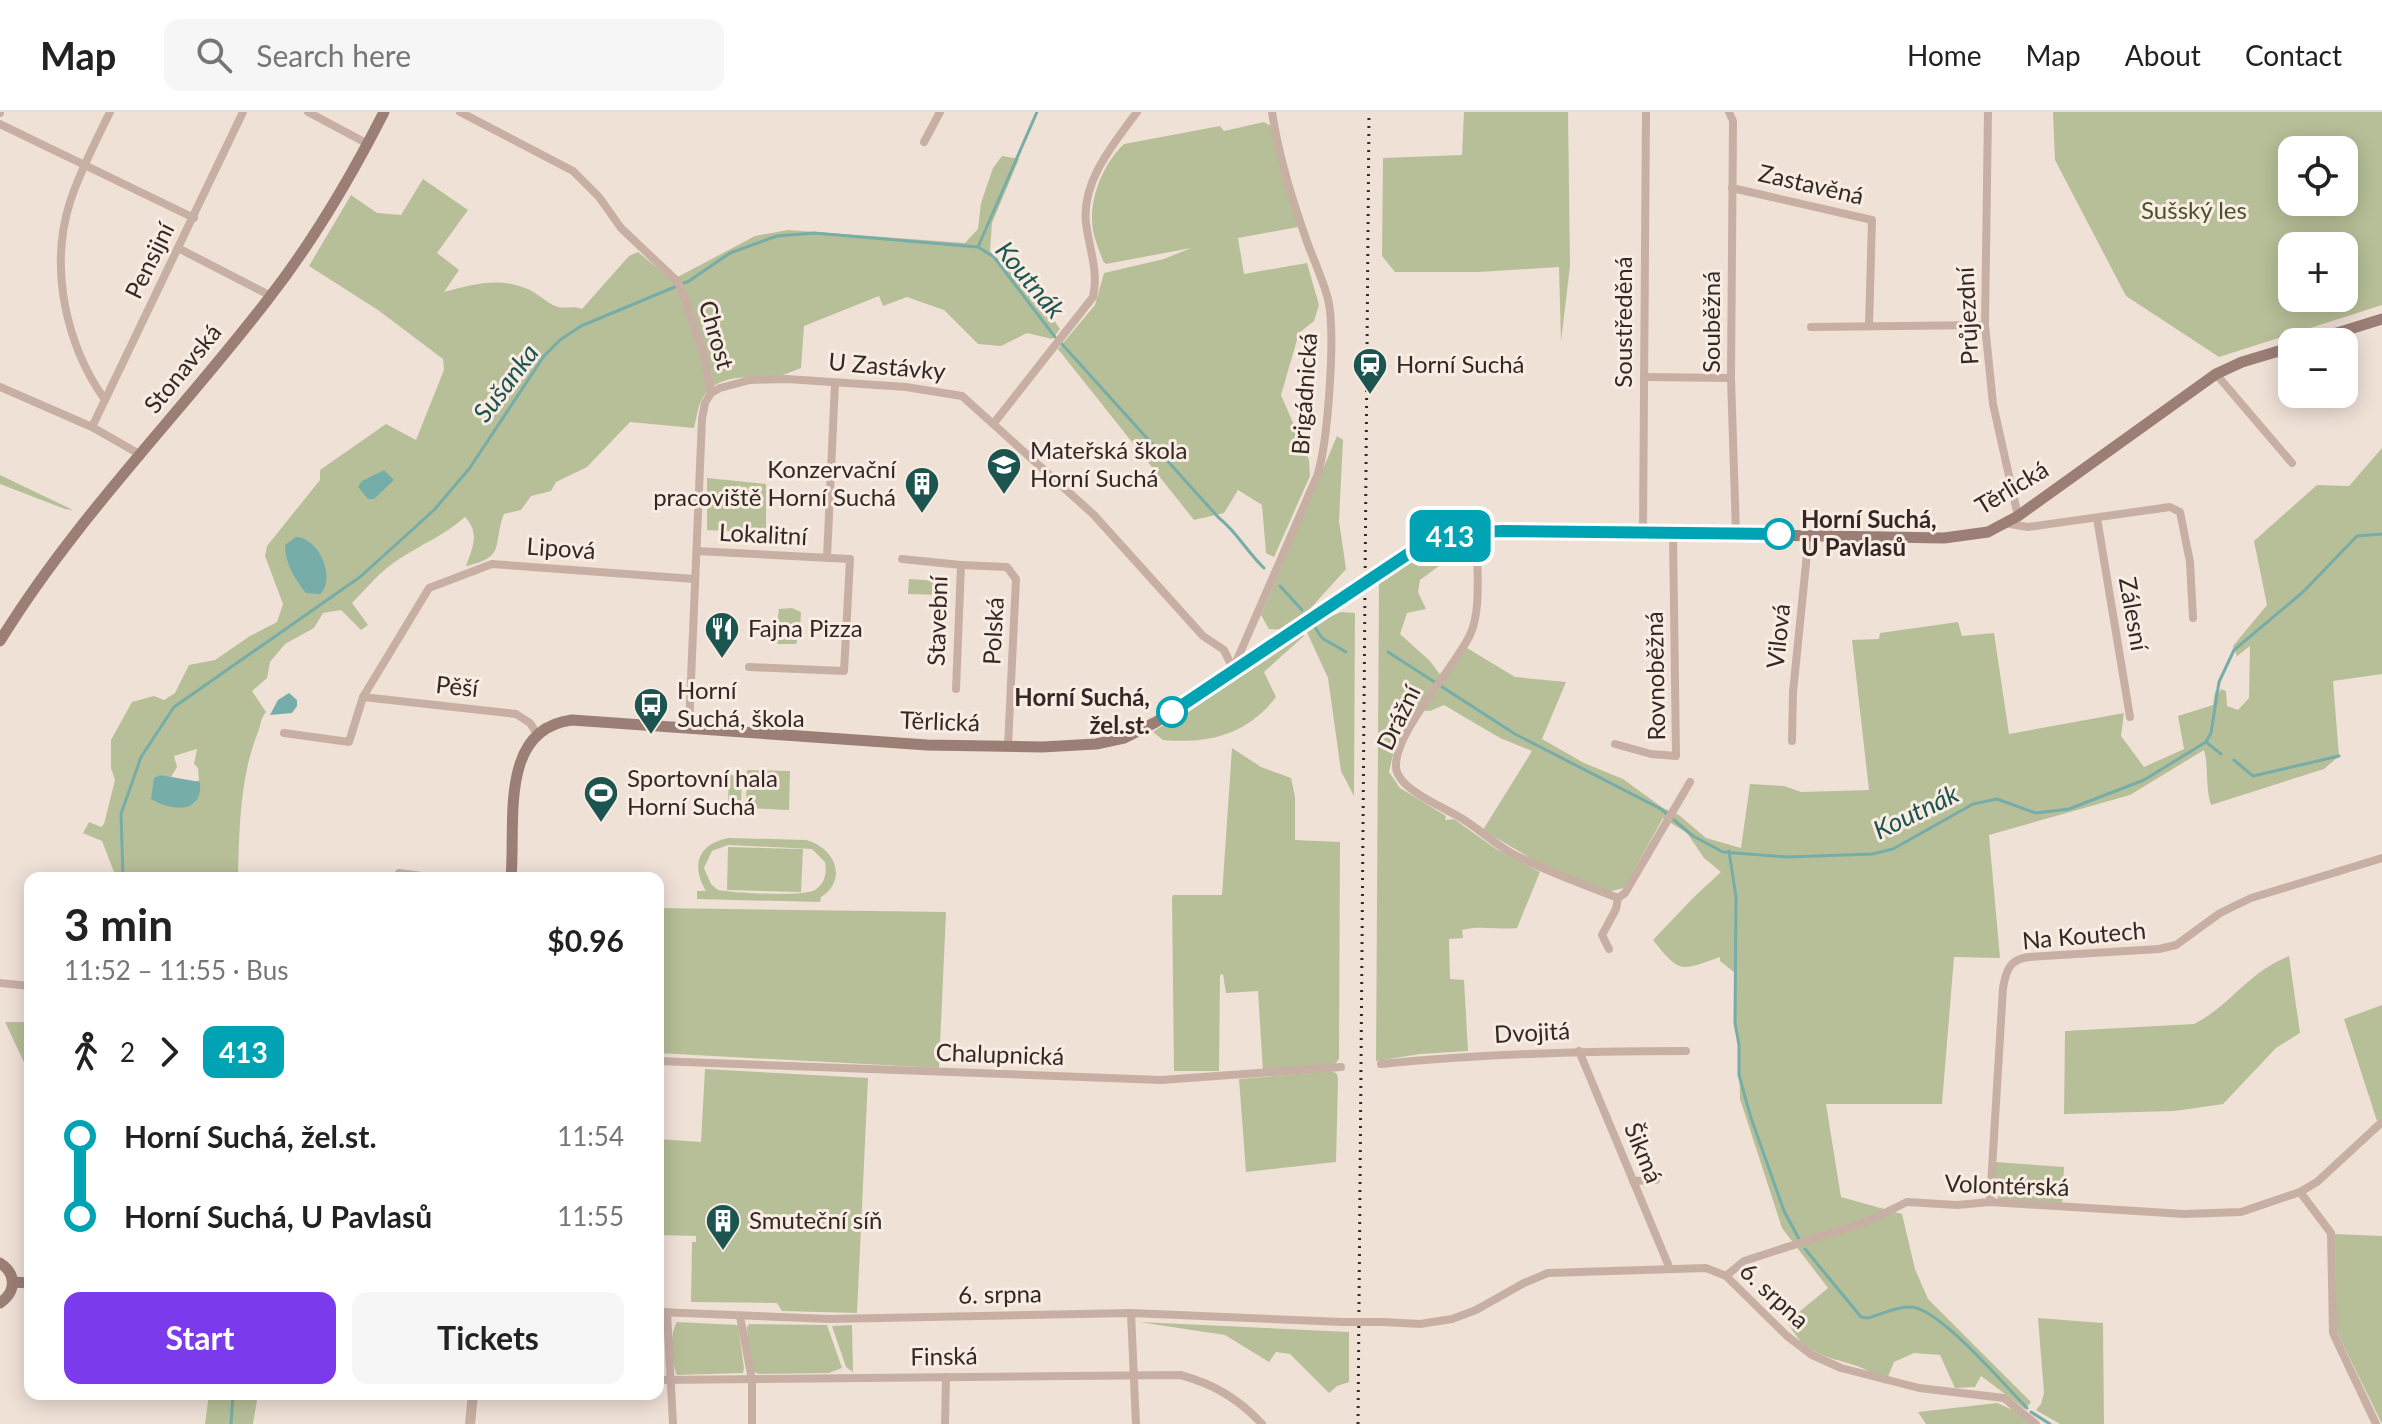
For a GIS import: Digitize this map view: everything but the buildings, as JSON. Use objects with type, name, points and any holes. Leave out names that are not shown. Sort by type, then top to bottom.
[{"type":"main road","name":"Stonavská","points":[[0,641],[23,604],[82,526],[271,296],[333,205],[384,112]]},
{"type":"main road","points":[[2353,328],[2382,319]]},
{"type":"main road","name":"Těrlická","points":[[537,734],[557,723],[572,720],[927,745],[1077,746],[1124,738],[1170,713],[1414,550],[1446,537],[1478,532],[1643,532],[1944,538],[1988,532],[2018,516],[2216,374],[2278,351]]},
{"type":"main road","points":[[511,872],[518,767],[527,745],[537,734]]},
{"type":"main road","points":[[0,1263],[10,1272],[13,1282],[9,1295],[0,1303]]},
{"type":"main road","points":[[13,1282],[24,1283]]},
{"type":"street","points":[[105,400],[86,373],[69,323],[62,281],[61,241],[69,203],[110,112]]},
{"type":"street","name":"Pensijní","points":[[92,427],[243,112]]},
{"type":"street","points":[[308,112],[368,144]]},
{"type":"street","name":"Chrost","points":[[460,112],[573,171],[599,197],[621,228],[679,284],[703,351],[711,393],[702,419],[689,727]]},
{"type":"street","points":[[924,142],[940,112]]},
{"type":"street","points":[[994,423],[1093,297],[1096,274],[1085,220],[1087,197],[1110,150],[1137,112]]},
{"type":"street","name":"Brigádnická","points":[[1233,669],[1317,476],[1327,415],[1330,349],[1328,301],[1302,229],[1272,112]]},
{"type":"street","name":"Soustředěná","points":[[1643,532],[1646,112]]},
{"type":"street","name":"Souběžná","points":[[1729,112],[1733,121],[1731,378],[1736,533]]},
{"type":"street","name":"Průjezdní","points":[[1988,112],[1985,325],[1993,404],[2018,516]]},
{"type":"street","points":[[0,124],[194,218]]},
{"type":"street","name":"Zastavěná","points":[[1732,188],[1872,220],[1869,326]]},
{"type":"street","points":[[178,248],[271,296]]},
{"type":"street","points":[[1811,327],[1985,325]]},
{"type":"street","points":[[2216,374],[2292,463]]},
{"type":"street","points":[[1644,377],[1731,378]]},
{"type":"street","name":"U Zastávky","points":[[711,393],[728,385],[764,379],[951,392],[962,396],[1094,515],[1203,636],[1224,650],[1233,669]]},
{"type":"street","points":[[749,667],[844,671],[850,559],[827,558],[835,383]]},
{"type":"street","points":[[0,387],[92,427],[141,455]]},
{"type":"street","points":[[2004,523],[2028,527],[2170,507],[2180,512],[2190,562],[2193,618]]},
{"type":"street","name":"Zálesní","points":[[2097,518],[2130,717]]},
{"type":"street","name":"Drážní","points":[[1478,532],[1476,616],[1471,634],[1420,711],[1399,751],[1396,767],[1400,777],[1422,795],[1459,816],[1509,852],[1618,898]]},
{"type":"street","name":"Rovnoběžná","points":[[1615,744],[1651,754],[1676,756],[1673,533]]},
{"type":"street","name":"Vilová","points":[[1792,741],[1793,692],[1809,534]]},
{"type":"street","name":"Lokalitní","points":[[697,551],[827,558]]},
{"type":"street","name":"Stavební","points":[[902,559],[961,565],[956,689]]},
{"type":"street","name":"Lipová","points":[[363,697],[429,588],[492,564],[694,579]]},
{"type":"street","name":"Polská","points":[[961,565],[1007,567],[1016,579],[1008,746]]},
{"type":"street","points":[[284,733],[349,742],[363,697]]},
{"type":"street","name":"Pěší","points":[[363,697],[516,714],[530,723],[537,734]]},
{"type":"street","points":[[1609,949],[1602,935],[1616,909],[1618,898],[1625,893],[1690,782]]},
{"type":"street","name":"Na Koutech","points":[[1990,1202],[2003,988],[2006,971],[2011,964],[2029,957],[2159,949],[2176,945],[2220,913],[2251,898],[2382,858]]},
{"type":"street","points":[[0,983],[24,985]]},
{"type":"street","name":"Dvojitá","points":[[1381,1064],[1579,1051],[1686,1051]]},
{"type":"street","name":"Šikmá","points":[[1579,1051],[1670,1269]]},
{"type":"street","name":"Chalupnická","points":[[664,1061],[1161,1080],[1341,1067]]},
{"type":"street","name":"Volontérská","points":[[1726,1276],[1744,1261],[1868,1221],[1907,1202],[1957,1205],[1990,1202],[2184,1214],[2241,1212],[2300,1192],[2337,1165],[2382,1122]]},
{"type":"street","points":[[1633,1181],[1656,1180]]},
{"type":"street","points":[[2300,1192],[2331,1233],[2333,1333],[2376,1424]]},
{"type":"street","name":"6. srpna","points":[[664,1312],[829,1319],[1131,1313],[1420,1324],[1452,1319],[1476,1310],[1548,1273],[1706,1268],[1726,1276],[1787,1336],[1812,1355],[1841,1368],[1919,1388],[2004,1398],[2036,1424]]},
{"type":"street","points":[[1131,1313],[1136,1424]]},
{"type":"street","points":[[740,1316],[752,1380],[752,1424]]},
{"type":"street","points":[[664,1327],[673,1424]]},
{"type":"street","name":"Finská","points":[[664,1380],[1180,1375],[1200,1380],[1226,1394],[1262,1424]]},
{"type":"street","points":[[945,1424],[946,1377]]},
{"type":"street","points":[[470,1424],[472,1400]]},
{"type":"green space","points":[[1464,112],[1568,112],[1570,266],[1561,342],[1559,267],[1478,272],[1395,272],[1382,256],[1383,158],[1462,155]]},
{"type":"green space","name":"Sušský les","points":[[2053,112],[2382,112],[2382,305],[2310,328],[2278,328],[2278,338],[2219,357],[2126,296],[2055,160]]},
{"type":"green space","points":[[1264,122],[1271,126],[1298,227],[1238,238],[1244,274],[1307,263],[1319,305],[1314,321],[1299,333],[1281,395],[1309,460],[1310,476],[1274,557],[1266,553],[1262,505],[1238,490],[1224,513],[1194,520],[1058,349],[1095,305],[1104,273],[1164,259],[1191,248],[1106,264],[1103,261],[1093,231],[1095,196],[1109,162],[1124,144],[1220,126],[1224,131]]},
{"type":"green space","points":[[1002,156],[1019,159],[992,223],[990,251],[1036,298],[1060,329],[1052,339],[1027,333],[1001,346],[978,344],[944,310],[907,297],[883,306],[879,296],[804,326],[801,368],[783,375],[733,379],[714,386],[701,401],[694,428],[630,422],[587,467],[556,482],[551,491],[531,496],[521,510],[504,514],[496,548],[488,558],[466,566],[474,535],[465,517],[392,564],[352,603],[368,625],[361,630],[341,610],[323,613],[314,628],[285,644],[270,662],[267,678],[252,691],[266,712],[247,769],[238,872],[114,872],[102,841],[83,833],[89,822],[101,827],[104,824],[115,780],[111,768],[111,740],[132,702],[154,696],[164,700],[175,693],[189,665],[215,660],[277,622],[283,604],[265,556],[267,546],[320,480],[320,470],[386,424],[416,440],[444,370],[443,359],[378,310],[309,266],[351,195],[377,213],[401,215],[423,179],[468,210],[437,253],[459,270],[444,292],[484,283],[505,283],[529,290],[558,307],[582,309],[629,256],[638,252],[672,280],[755,236],[788,230],[965,243],[978,229],[981,203],[993,168]],"holes":[[[197,749],[194,764],[198,768],[195,803],[180,808],[160,775],[171,777],[177,767],[174,756]]]},
{"type":"green space","points":[[1337,436],[1343,440],[1339,521],[1346,569],[1299,621],[1285,630],[1269,629],[1261,615]]},
{"type":"green space","points":[[2382,448],[2382,674],[2333,681],[2339,756],[2324,769],[2211,805],[2204,750],[2130,795],[1989,835],[2000,958],[1954,957],[1942,1104],[1826,1104],[1841,1197],[1902,1214],[1915,1269],[1928,1299],[2031,1402],[2025,1409],[1981,1376],[1975,1387],[1955,1388],[1940,1355],[1914,1353],[1894,1362],[1885,1384],[1869,1371],[1821,1355],[1798,1338],[1787,1322],[1828,1288],[1782,1228],[1740,1099],[1735,973],[1720,961],[1720,957],[1688,967],[1676,964],[1653,940],[1721,872],[1704,858],[1687,833],[1663,818],[1624,888],[1608,892],[1537,862],[1483,830],[1532,751],[1500,738],[1444,705],[1430,711],[1409,710],[1399,728],[1389,772],[1400,788],[1446,816],[1445,820],[1454,819],[1496,849],[1540,872],[1517,928],[1462,930],[1463,938],[1449,939],[1450,979],[1464,980],[1468,1051],[1376,1061],[1379,579],[1411,558],[1449,542],[1472,541],[1470,551],[1443,563],[1420,580],[1418,592],[1426,609],[1407,613],[1400,634],[1430,661],[1444,680],[1467,648],[1515,677],[1566,682],[1542,739],[1584,763],[1623,779],[1663,808],[1679,815],[1706,838],[1741,848],[1750,784],[1784,786],[1801,792],[1869,790],[1852,640],[1879,639],[1880,633],[1958,622],[1962,636],[1994,633],[2009,734],[2124,713],[2121,736],[2144,767],[2184,749],[2178,716],[2213,705],[2215,691],[2218,695],[2221,689],[2226,691],[2227,706],[2238,710],[2249,698],[2250,646],[2237,656],[2233,646],[2267,605],[2254,541],[2317,485],[2349,486]]},
{"type":"green space","points":[[0,475],[73,510],[0,484]]},
{"type":"green space","points":[[707,478],[766,484],[766,533],[707,530]]},
{"type":"green space","points":[[909,579],[938,581],[938,595],[908,594]]},
{"type":"green space","points":[[792,608],[801,612],[796,644],[778,644],[775,637],[779,609]]},
{"type":"green space","points":[[1341,612],[1355,613],[1354,796],[1341,771],[1328,678],[1305,628]]},
{"type":"green space","points":[[1301,632],[1304,636],[1264,672],[1276,697],[1252,720],[1226,734],[1196,740],[1163,740],[1153,732]]},
{"type":"green space","points":[[1232,748],[1261,767],[1291,778],[1295,797],[1295,840],[1340,842],[1339,1059],[1335,1064],[1263,1072],[1258,991],[1226,993],[1223,974],[1220,975],[1219,1071],[1174,1071],[1172,898],[1173,895],[1222,895]]},
{"type":"green space","points":[[747,770],[790,771],[789,810],[746,808]]},
{"type":"green space","points":[[729,775],[742,776],[741,803],[728,803]]},
{"type":"green space","points":[[729,838],[806,840],[824,849],[830,856],[836,873],[834,881],[820,902],[697,899],[697,891],[706,891],[699,872],[700,857],[704,850]],"holes":[[[728,845],[812,849],[825,862],[825,874],[818,888],[808,892],[768,894],[718,890],[711,884],[704,868],[712,851]]]},
{"type":"green space","points":[[728,847],[803,849],[801,892],[727,890]]},
{"type":"green space","points":[[664,908],[946,912],[939,1068],[664,1053]]},
{"type":"green space","points":[[2289,956],[2300,1033],[2276,1048],[2223,1104],[2175,1111],[2064,1114],[2065,1031],[2194,1024],[2219,1008],[2262,971]]},
{"type":"green space","points":[[2382,1005],[2382,1117],[2377,1121],[2344,1019]]},
{"type":"green space","points":[[5,1022],[24,1022],[24,1062]]},
{"type":"green space","points":[[705,1069],[868,1078],[857,1313],[782,1311],[777,1303],[691,1302],[692,1242],[696,1242],[696,1236],[664,1235],[664,1139],[701,1142]]},
{"type":"green space","points":[[1332,1071],[1337,1074],[1338,1080],[1336,1162],[1246,1172],[1239,1079]]},
{"type":"green space","points":[[1995,1162],[2064,1167],[2062,1203],[1999,1199],[1993,1190]]},
{"type":"green space","points":[[2335,1234],[2382,1236],[2382,1424],[2336,1330]]},
{"type":"green space","points":[[2038,1318],[2103,1323],[2104,1424],[2060,1424],[2036,1410],[2044,1393]]},
{"type":"green space","points":[[677,1322],[738,1325],[743,1373],[677,1375],[672,1348]]},
{"type":"green space","points":[[1139,1322],[1349,1332],[1349,1382],[1329,1393],[1290,1354],[1276,1352],[1269,1362],[1225,1335]]},
{"type":"green space","points":[[749,1324],[827,1325],[842,1368],[829,1373],[754,1372],[749,1356]]},
{"type":"green space","points":[[852,1325],[853,1372],[846,1367],[832,1326]]},
{"type":"green space","points":[[208,1400],[257,1400],[253,1424],[205,1424]]},
{"type":"green space","points":[[1997,1403],[2015,1411],[2030,1424],[1926,1424],[1918,1412]]},
{"type":"water","points":[[384,470],[394,480],[374,499],[368,499],[358,487],[362,481]]},
{"type":"water","points":[[296,537],[311,544],[323,560],[327,578],[320,594],[306,593],[289,565],[285,545]]},
{"type":"water","points":[[289,693],[297,700],[292,713],[270,715],[278,700]]},
{"type":"water","points":[[160,775],[200,782],[200,793],[191,805],[184,807],[159,803],[151,799],[154,778]]},
{"type":"waterway","name":"Sušanka","points":[[123,872],[121,814],[141,757],[174,707],[360,577],[434,510],[469,469],[544,356],[560,340],[581,326],[689,281],[730,253],[777,236],[814,233],[978,247],[1037,112]]},
{"type":"waterway","name":"Koutnák","points":[[978,247],[994,257],[1055,337]]},
{"type":"waterway","name":"Koutnák","points":[[1061,343],[1264,568]]},
{"type":"waterway","name":"Koutnák","points":[[1388,652],[1515,734],[1661,809],[1693,836],[1723,852],[1787,857],[1872,854],[1893,849],[1973,804],[1997,799],[2036,813],[2069,809],[2144,780],[2206,742],[2211,733],[2219,682],[2234,650],[2303,592],[2357,536],[2382,534]]},
{"type":"waterway","name":"Koutnák","points":[[1280,586],[1302,610]]},
{"type":"waterway","name":"Koutnák","points":[[1312,623],[1322,638],[1346,652]]},
{"type":"waterway","points":[[2206,742],[2221,754]]},
{"type":"waterway","points":[[2234,760],[2253,776],[2339,756]]},
{"type":"waterway","points":[[1729,851],[1736,897],[1735,1023],[1739,1075],[1784,1211],[1799,1239]]},
{"type":"waterway","points":[[1805,1249],[1861,1317],[1868,1318],[1905,1307],[1922,1310],[1954,1333],[2027,1408]]},
{"type":"waterway","name":"Sušanka","points":[[231,1424],[233,1400]]},
{"type":"waterway","points":[[2031,1412],[2050,1424]]},
{"type":"railway","points":[[1358,1424],[1369,112]]},
{"type":"bus line","name":"413","points":[[1172,712],[1414,550],[1446,537],[1461,533],[1503,531],[1779,534]]},
{"type":"place","name":"Horní Suchá","points":[[1370,396]]},
{"type":"place","name":"Mateřská škola Horní Suchá","points":[[1004,496]]},
{"type":"place","name":"Konzervační pracoviště Horní Suchá","points":[[922,515]]},
{"type":"place","name":"Horní Suchá, U Pavlasů","points":[[1779,534]]},
{"type":"place","name":"Fajna Pizza","points":[[722,660]]},
{"type":"place","name":"Horní Suchá, žel.st.","points":[[1172,712]]},
{"type":"place","name":"Horní Suchá, škola","points":[[651,736]]},
{"type":"place","name":"Sportovní hala Horní Suchá","points":[[601,824]]},
{"type":"place","name":"Smuteční síň","points":[[723,1252]]}]
